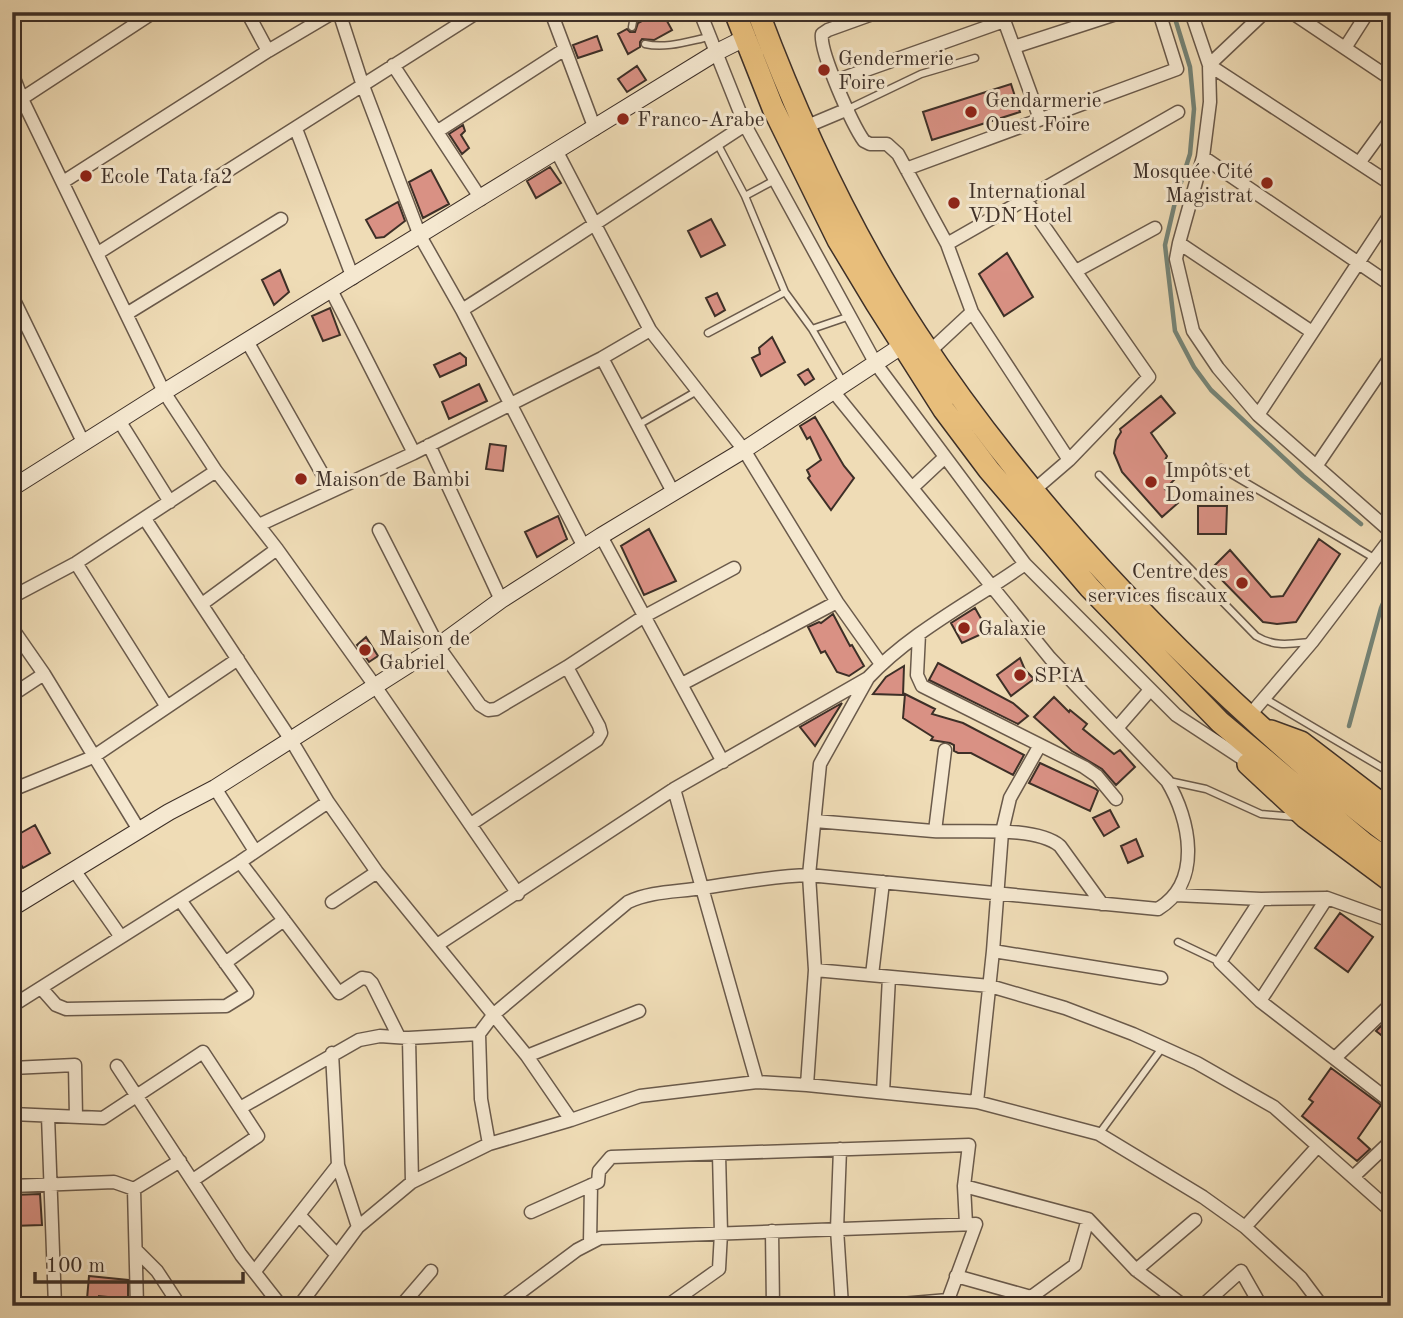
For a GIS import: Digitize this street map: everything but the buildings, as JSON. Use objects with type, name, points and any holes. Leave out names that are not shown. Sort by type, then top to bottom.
[{"type":"highway","points":[[735,12],[801,168],[838,240],[944,410],[1036,527],[1090,588],[1220,722],[1381,829]]},
{"type":"highway","points":[[758,12],[825,174],[857,233],[929,352],[990,437],[1033,491],[1124,594],[1200,671],[1256,722],[1301,742],[1381,829],[1391,862]]},
{"type":"highway","points":[[1220,722],[1243,759],[1304,817],[1391,881]]},
{"type":"street","points":[[17,102],[154,12]]},
{"type":"street","points":[[247,12],[268,51]]},
{"type":"street","points":[[63,182],[268,51],[337,12],[420,236],[462,310],[584,547]]},
{"type":"street","points":[[99,253],[478,12]]},
{"type":"street","points":[[551,12],[596,129]]},
{"type":"street","points":[[699,12],[745,125],[876,364],[1025,564],[1150,690],[1195,730],[1243,759]]},
{"type":"street","points":[[878,12],[822,34],[821,42],[835,81],[864,141],[870,144],[887,144],[893,148],[906,169],[947,244],[972,312],[1069,460]]},
{"type":"street","points":[[1014,47],[1122,12]]},
{"type":"street","points":[[906,169],[1177,69],[1159,12]]},
{"type":"street","points":[[1191,12],[1209,65],[1210,102],[1203,157],[1177,259],[1193,331],[1218,368],[1258,415],[1391,533]]},
{"type":"street","points":[[1209,65],[1265,12]]},
{"type":"street","points":[[1291,12],[1391,79]]},
{"type":"street","points":[[1345,48],[1368,12]]},
{"type":"street","points":[[835,81],[1003,17],[1040,119]]},
{"type":"street","points":[[12,488],[717,52],[745,38]]},
{"type":"street","points":[[438,131],[565,50]]},
{"type":"street","points":[[393,65],[481,199]]},
{"type":"street","points":[[1209,65],[1391,184]]},
{"type":"street","points":[[12,73],[17,102],[63,182],[99,253],[164,392],[216,471],[277,549],[375,685],[518,894]]},
{"type":"street","points":[[805,127],[848,109]]},
{"type":"street","points":[[947,244],[1178,111]]},
{"type":"street","points":[[1360,163],[1391,118]]},
{"type":"street","points":[[462,310],[597,225],[745,125]]},
{"type":"street","points":[[296,129],[353,278]]},
{"type":"street","points":[[557,152],[650,330],[744,450],[837,602],[881,664]]},
{"type":"street","points":[[1203,157],[1391,285]]},
{"type":"street","points":[[1025,199],[1149,377],[1069,460],[1033,491]]},
{"type":"street","points":[[1258,415],[1391,213]]},
{"type":"street","points":[[128,313],[281,219]]},
{"type":"street","points":[[1076,271],[1155,228]]},
{"type":"street","points":[[1179,243],[1312,332]]},
{"type":"street","points":[[331,290],[414,453]]},
{"type":"street","points":[[12,296],[84,444]]},
{"type":"street","points":[[929,352],[972,312]]},
{"type":"street","points":[[259,525],[414,453],[602,358],[650,330]]},
{"type":"street","points":[[247,341],[332,491]]},
{"type":"street","points":[[12,908],[291,740],[438,646],[500,600],[744,450],[903,345]]},
{"type":"street","points":[[1317,465],[1391,356]]},
{"type":"street","points":[[602,358],[673,492]]},
{"type":"street","points":[[489,1144],[481,1099],[479,1034],[494,1014],[628,902],[642,895],[775,876],[809,875],[1158,909],[1176,895],[1185,877],[1188,854],[1186,829],[1180,802],[1167,781],[1050,658],[913,487],[839,388]]},
{"type":"street","points":[[120,422],[170,502]]},
{"type":"street","points":[[429,445],[500,600]]},
{"type":"street","points":[[913,487],[946,457]]},
{"type":"street","points":[[12,597],[76,563],[216,471]]},
{"type":"street","points":[[145,519],[291,740],[328,802],[377,872],[527,1056],[571,1120]]},
{"type":"street","points":[[379,530],[438,646],[480,705],[488,710],[496,709],[643,617],[734,568]]},
{"type":"street","points":[[601,536],[723,762]]},
{"type":"street","points":[[1256,722],[1264,698],[1312,642],[1391,538]]},
{"type":"street","points":[[202,604],[277,549]]},
{"type":"street","points":[[76,563],[167,707]]},
{"type":"street","points":[[807,1084],[816,970],[809,875],[820,764],[868,678],[881,664],[919,634],[1025,564]]},
{"type":"street","points":[[682,684],[837,602]]},
{"type":"street","points":[[12,628],[44,674],[139,830]]},
{"type":"street","points":[[919,634],[917,675],[922,686],[1097,776],[1116,799]]},
{"type":"street","points":[[12,790],[93,757],[238,659]]},
{"type":"street","points":[[471,824],[597,740],[601,733],[599,726],[567,667]]},
{"type":"street","points":[[12,695],[44,674]]},
{"type":"street","points":[[437,945],[674,789],[868,678]]},
{"type":"street","points":[[1117,729],[1150,690]]},
{"type":"street","points":[[977,1102],[990,986],[1002,832],[1010,798],[1040,745]]},
{"type":"street","points":[[936,831],[945,750]]},
{"type":"street","points":[[215,788],[255,851]]},
{"type":"street","points":[[674,789],[757,1082]]},
{"type":"street","points":[[12,1006],[240,862],[328,802]]},
{"type":"street","points":[[815,821],[1042,836],[1060,846],[1102,904]]},
{"type":"street","points":[[240,862],[340,993],[362,978],[368,979],[404,1038],[412,1182]]},
{"type":"street","points":[[74,870],[121,937]]},
{"type":"street","points":[[332,902],[377,872]]},
{"type":"street","points":[[872,975],[883,882]]},
{"type":"street","points":[[1176,895],[1261,899],[1327,898],[1391,921]]},
{"type":"street","points":[[1260,1001],[1327,898]]},
{"type":"street","points":[[1261,899],[1220,962],[1260,1001],[1391,1102]]},
{"type":"street","points":[[41,988],[56,1005],[66,1009],[226,1006],[247,993],[180,900]]},
{"type":"street","points":[[225,962],[285,920]]},
{"type":"street","points":[[993,951],[1161,978]]},
{"type":"street","points":[[816,970],[990,986],[1065,1008],[1163,1047],[1198,1063],[1274,1107],[1391,1211]]},
{"type":"street","points":[[883,1093],[889,977]]},
{"type":"street","points":[[1335,1058],[1391,1004]]},
{"type":"street","points":[[527,1056],[639,1011]]},
{"type":"street","points":[[240,1108],[332,1053],[359,1040],[380,1036],[404,1038],[479,1034]]},
{"type":"street","points":[[12,1114],[103,1118],[203,1052],[258,1136],[193,1180]]},
{"type":"street","points":[[332,1053],[338,1165],[358,1227]]},
{"type":"street","points":[[12,1068],[75,1065],[76,1117]]},
{"type":"street","points":[[117,1066],[241,1255],[281,1306]]},
{"type":"street","points":[[299,1306],[358,1227],[412,1182],[489,1144],[640,1096],[757,1082],[807,1084],[977,1102],[1099,1134],[1203,1197],[1245,1227],[1301,1278],[1322,1306]]},
{"type":"street","points":[[48,1116],[55,1306]]},
{"type":"street","points":[[1353,1177],[1391,1142]]},
{"type":"street","points":[[531,1212],[598,1182],[599,1171],[611,1157],[969,1145],[964,1186],[966,1224]]},
{"type":"street","points":[[1245,1227],[1318,1146]]},
{"type":"street","points":[[840,1149],[837,1229],[842,1306]]},
{"type":"street","points":[[667,1306],[719,1269],[719,1154]]},
{"type":"street","points":[[134,1189],[180,1161]]},
{"type":"street","points":[[255,1271],[338,1165]]},
{"type":"street","points":[[12,1186],[114,1182],[134,1189]]},
{"type":"street","points":[[590,1242],[591,1185]]},
{"type":"street","points":[[964,1186],[1088,1219],[1136,1270],[1184,1306]]},
{"type":"street","points":[[134,1189],[137,1306]]},
{"type":"street","points":[[299,1215],[336,1254]]},
{"type":"street","points":[[957,1276],[1031,1297],[1075,1265],[1088,1219]]},
{"type":"street","points":[[1136,1270],[1195,1220]]},
{"type":"street","points":[[502,1306],[578,1250],[600,1238],[976,1224],[947,1300],[878,1306]]},
{"type":"street","points":[[772,1231],[773,1306]]},
{"type":"street","points":[[136,1250],[157,1272],[180,1306]]},
{"type":"street","points":[[401,1306],[431,1271]]},
{"type":"street","points":[[1202,1306],[1241,1271],[1261,1306]]},
{"type":"lane","points":[[632,27],[634,16],[638,12]]},
{"type":"lane","points":[[645,44],[679,44],[709,37]]},
{"type":"lane","points":[[848,109],[921,74],[975,58]]},
{"type":"lane","points":[[718,144],[745,196],[785,292],[812,329],[839,388]]},
{"type":"lane","points":[[745,196],[775,180]]},
{"type":"lane","points":[[708,333],[785,292]]},
{"type":"lane","points":[[812,329],[850,316]]},
{"type":"lane","points":[[637,425],[697,391]]},
{"type":"lane","points":[[1221,468],[1374,558]]},
{"type":"lane","points":[[1099,475],[1256,636],[1280,645],[1312,642]]},
{"type":"lane","points":[[1264,698],[1391,773]]},
{"type":"lane","points":[[1167,781],[1206,789],[1261,814],[1284,818],[1304,817]]},
{"type":"lane","points":[[1178,942],[1220,962]]},
{"type":"lane","points":[[1099,1134],[1163,1047]]},
{"type":"waterway","points":[[1173,12],[1190,67],[1194,109],[1190,154],[1165,245],[1175,331],[1194,367],[1211,390],[1303,476],[1361,524]]},
{"type":"waterway","points":[[1349,726],[1381,608],[1391,584]]},
{"type":"place","name":"Gendermerie Foire","points":[[824,70]]},
{"type":"place","name":"Gendarmerie Ouest Foire","points":[[971,112]]},
{"type":"place","name":"Franco-Arabe","points":[[623,119]]},
{"type":"place","name":"Ecole Tata fa2","points":[[86,176]]},
{"type":"place","name":"Mosquée Cité Magistrat","points":[[1267,183]]},
{"type":"place","name":"International VDN Hotel","points":[[954,203]]},
{"type":"place","name":"Maison de Bambi","points":[[301,479]]},
{"type":"place","name":"Impôts et Domaines","points":[[1151,482]]},
{"type":"place","name":"Centre des services fiscaux","points":[[1242,583]]},
{"type":"place","name":"Galaxie","points":[[964,628]]},
{"type":"place","name":"Maison de Gabriel","points":[[365,650]]},
{"type":"place","name":"SPIA","points":[[1020,675]]}]
